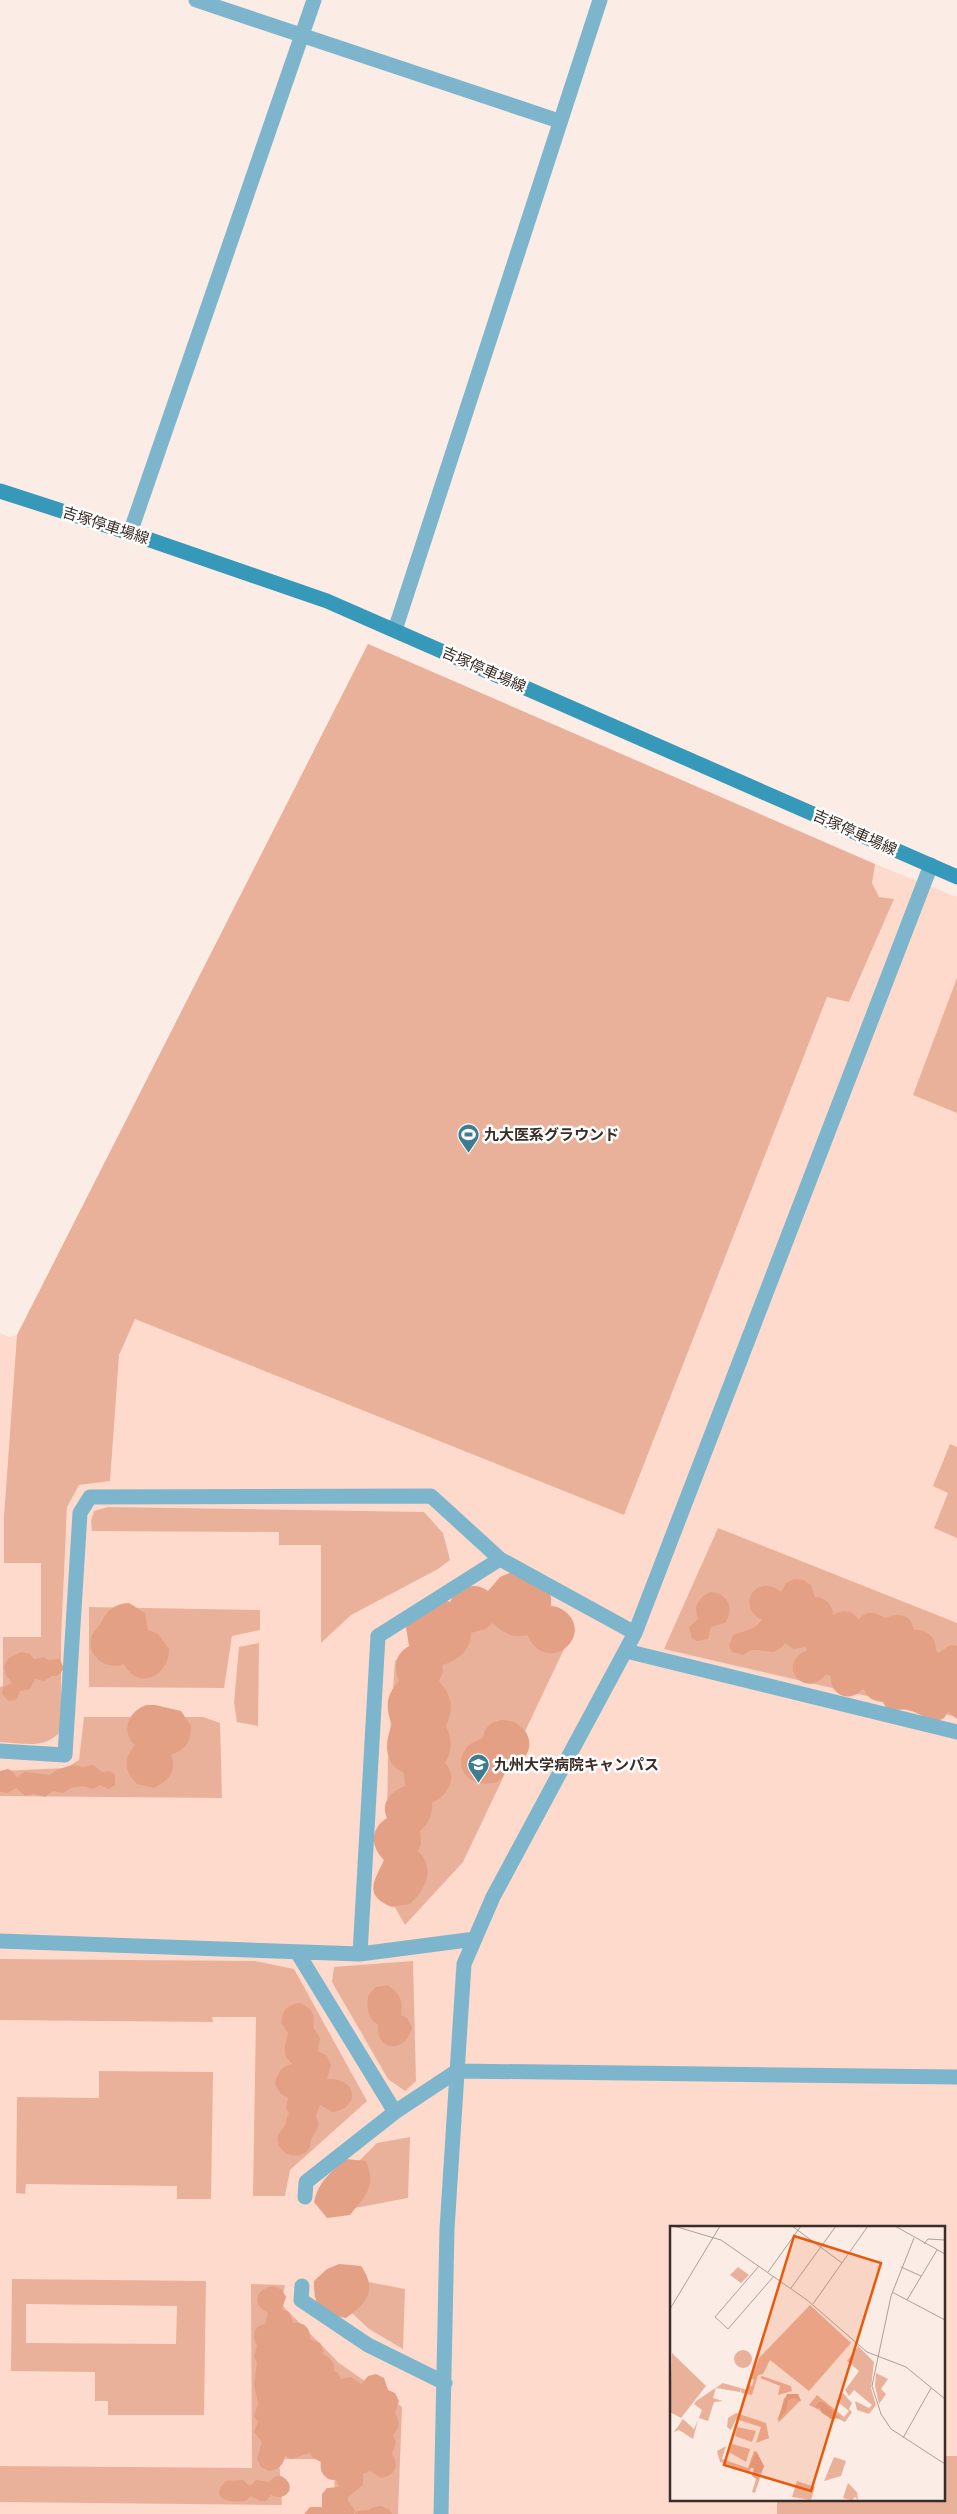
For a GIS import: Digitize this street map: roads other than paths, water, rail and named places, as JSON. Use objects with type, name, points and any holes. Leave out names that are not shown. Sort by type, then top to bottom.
[{"type":"main road","name":"吉塚停車場線","points":[[0,491],[130,533],[327,601],[957,877]]},
{"type":"street","points":[[196,0],[559,121]]},
{"type":"street","points":[[130,533],[314,0]]},
{"type":"street","points":[[395,630],[559,121],[600,0]]},
{"type":"street","points":[[441,2514],[447,2229],[464,1964],[493,1897],[635,1633],[931,865]]},
{"type":"street","points":[[0,1752],[65,1755],[80,1513],[90,1497],[431,1496],[500,1559],[635,1633]]},
{"type":"street","points":[[360,1954],[378,1636],[500,1559]]},
{"type":"street","points":[[626,1652],[957,1732]]},
{"type":"street","points":[[0,1941],[360,1954],[474,1939]]},
{"type":"street","points":[[297,1952],[394,2112]]},
{"type":"street","points":[[305,2197],[306,2182],[394,2112],[457,2071],[957,2077]]},
{"type":"street","points":[[302,2286],[301,2300],[368,2345],[445,2383]]},
{"type":"place","name":"九大医系グラウンド","points":[[468,1153]]},
{"type":"place","name":"九州大学病院キャンパス","points":[[478,1783]]}]
